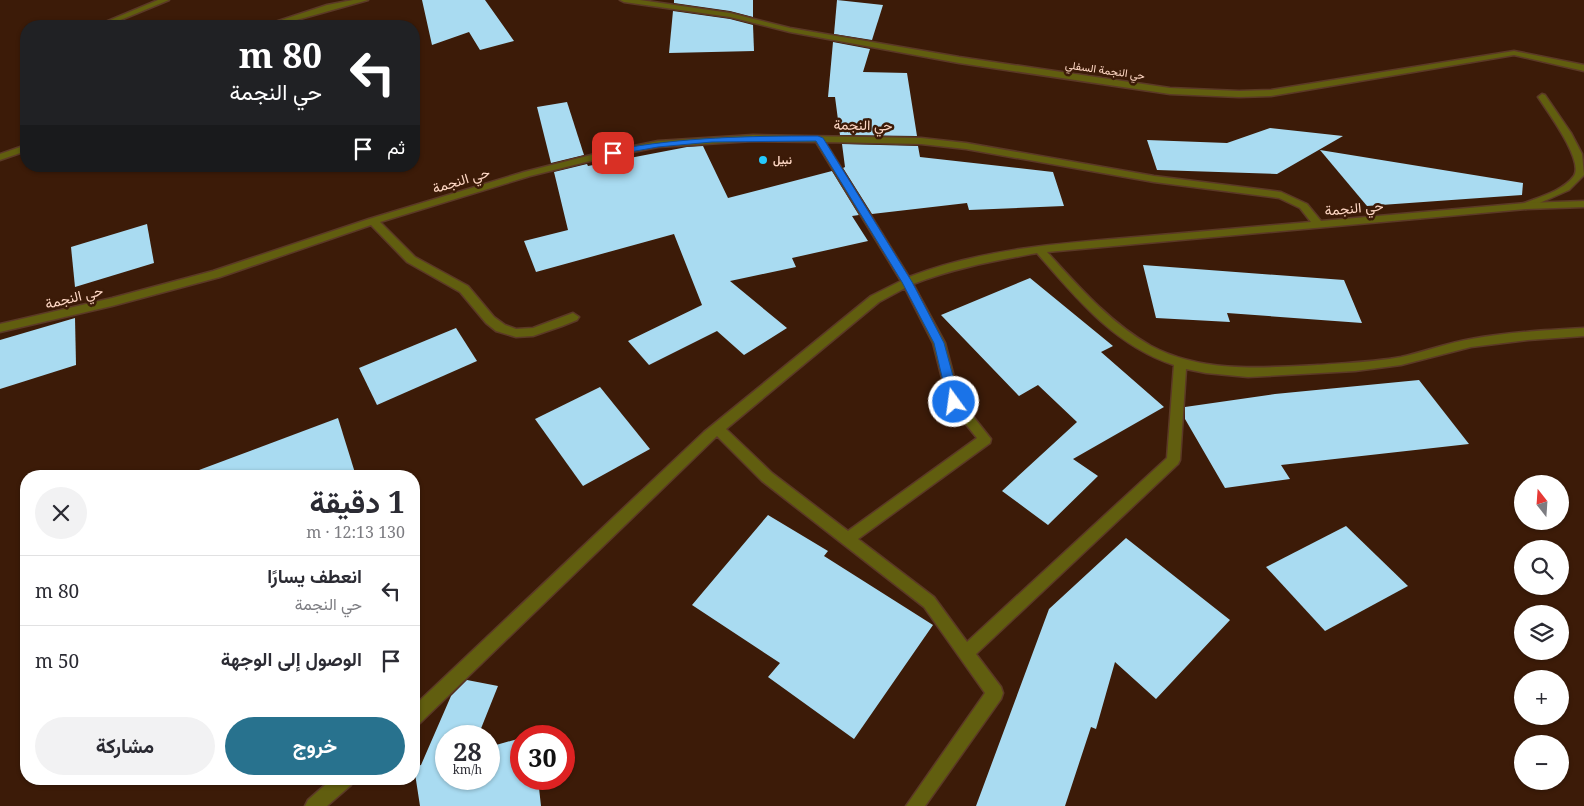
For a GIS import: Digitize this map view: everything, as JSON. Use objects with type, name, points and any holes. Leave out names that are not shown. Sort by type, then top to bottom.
[{"type":"street","points":[[115,20],[166,0]]},
{"type":"street","points":[[287,20],[330,7],[364,0]]},
{"type":"street","name":"حي النجمة السفلي","points":[[624,0],[730,15],[790,30],[960,60],[1170,91],[1239,94],[1271,93],[1514,53],[1584,68]]},
{"type":"street","points":[[1526,206],[1559,191],[1575,180],[1581,171],[1580,156],[1542,97]]},
{"type":"street","name":"حي النجمة","points":[[0,328],[112,302],[216,274],[373,221],[527,174],[598,156],[658,144],[753,138],[818,138],[921,141],[966,146],[1154,179],[1264,191],[1282,195],[1297,200],[1309,209],[1318,225],[1526,206],[1584,204]]},
{"type":"street","points":[[818,138],[907,282],[939,343],[954,402],[985,439],[848,540]]},
{"type":"street","points":[[0,157],[20,150]]},
{"type":"street","points":[[373,221],[416,264],[456,284],[470,294],[490,320],[506,331],[523,333],[540,330],[573,317]]},
{"type":"street","points":[[420,712],[718,429],[875,300],[907,282],[938,270],[969,262],[1039,249],[1318,225]]},
{"type":"street","points":[[1039,249],[1114,326],[1147,349],[1180,364],[1219,372],[1251,373],[1348,368],[1400,361],[1468,344],[1521,335],[1584,332]]},
{"type":"street","points":[[966,653],[1173,460],[1180,364]]},
{"type":"street","points":[[718,429],[767,477],[929,602],[995,693],[915,806]]},
{"type":"street","points":[[314,806],[338,785]]},
{"type":"building","points":[[422,0],[485,0],[514,41],[480,50],[469,32],[432,45]]},
{"type":"building","points":[[674,0],[753,0],[753,17],[730,11],[674,3]]},
{"type":"building","points":[[837,0],[883,5],[872,40],[834,34]]},
{"type":"building","points":[[673,11],[730,19],[753,25],[754,51],[669,53]]},
{"type":"building","points":[[833,42],[870,49],[863,72],[907,73],[917,136],[840,135],[835,97],[828,97]]},
{"type":"building","points":[[567,102],[584,155],[551,163],[537,107]]},
{"type":"building","points":[[1270,128],[1343,136],[1277,174],[1157,170],[1147,140],[1227,143]]},
{"type":"building","points":[[842,144],[918,146],[920,157],[1053,172],[1064,206],[969,210],[967,203],[872,214],[843,168],[845,167]]},
{"type":"building","points":[[703,146],[728,198],[832,171],[859,215],[852,216],[868,241],[792,258],[796,267],[730,281],[787,328],[744,355],[717,331],[649,365],[628,341],[702,305],[674,234],[536,272],[524,241],[568,230],[554,172],[587,164],[588,166],[687,147]]},
{"type":"building","points":[[1320,150],[1523,183],[1522,195],[1367,206]]},
{"type":"building","points":[[147,224],[154,263],[75,287],[71,247]]},
{"type":"building","points":[[1143,265],[1344,280],[1362,323],[1227,313],[1230,322],[1156,318]]},
{"type":"building","points":[[1030,278],[1113,346],[1101,352],[1164,407],[1073,459],[1098,476],[1048,525],[1002,491],[1077,422],[1038,385],[1019,396],[941,315]]},
{"type":"building","points":[[75,318],[76,365],[0,389],[0,340]]},
{"type":"building","points":[[456,328],[477,361],[377,405],[359,368]]},
{"type":"building","points":[[1419,380],[1469,444],[1281,465],[1290,479],[1225,488],[1185,419],[1185,407],[1275,394]]},
{"type":"building","points":[[600,387],[650,449],[583,486],[535,419]]},
{"type":"building","points":[[338,418],[354,470],[199,470]]},
{"type":"building","points":[[768,515],[828,551],[824,556],[933,625],[854,739],[768,677],[780,663],[692,605]]},
{"type":"building","points":[[1346,526],[1408,586],[1325,631],[1266,567]]},
{"type":"building","points":[[1126,538],[1230,620],[1156,699],[1115,662],[1096,729],[1091,727],[1065,806],[976,806],[1049,609]]},
{"type":"building","points":[[467,680],[498,686],[482,725],[438,725],[451,696]]},
{"type":"building","points":[[435,733],[435,790],[500,790],[500,744],[510,741],[510,790],[539,790],[541,806],[420,806],[417,785],[420,785],[421,765]]},
{"type":"place","name":"نبيل","points":[[763,160]]},
{"type":"route","points":[[613,153],[658,144],[712,139],[818,138],[907,282],[939,343],[954,402]]}]
